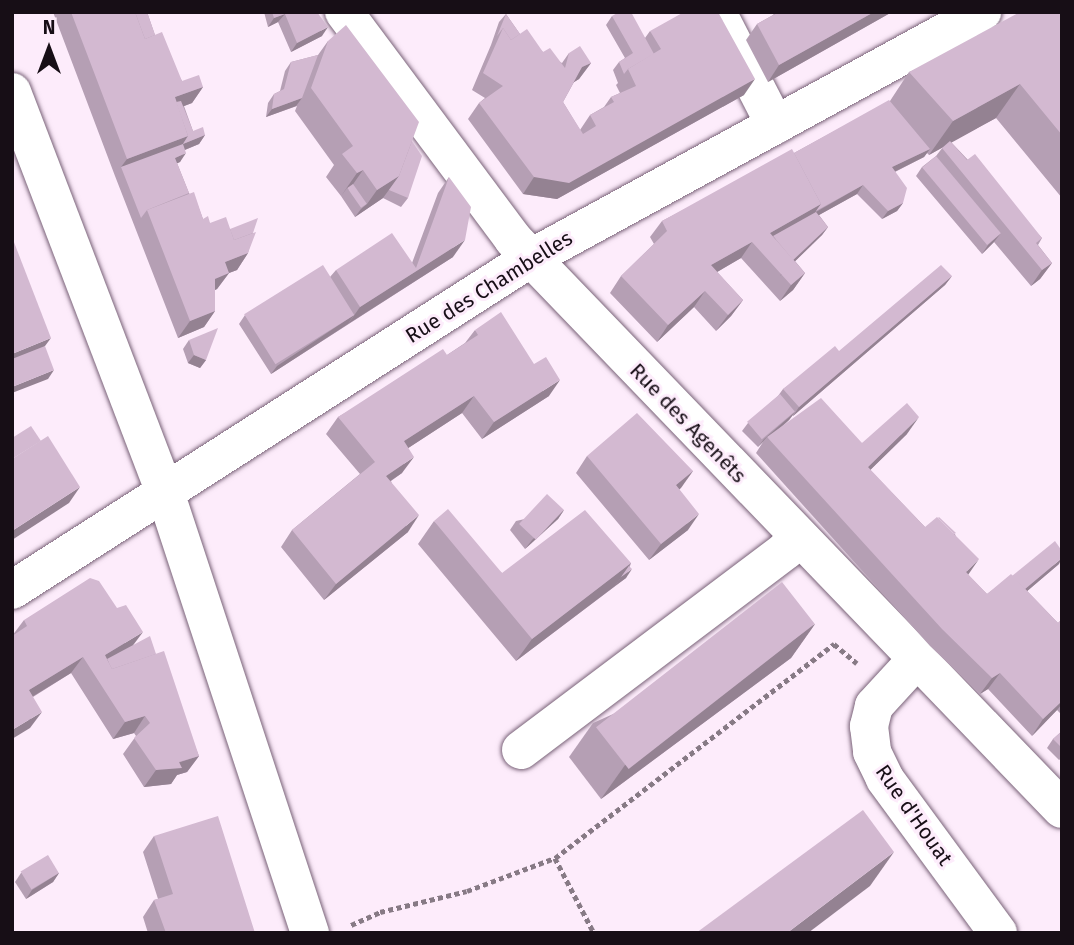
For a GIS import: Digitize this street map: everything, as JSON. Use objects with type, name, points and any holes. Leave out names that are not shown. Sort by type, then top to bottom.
[{"type":"street","name":"Rue des Agenêts","points":[[344,12],[531,258],[1062,810]]},
{"type":"street","points":[[717,12],[775,125]]},
{"type":"street","name":"Rue des Chambelles","points":[[12,590],[531,258],[982,12]]},
{"type":"street","points":[[12,92],[328,930]]},
{"type":"street","points":[[521,750],[786,550],[797,536]]},
{"type":"street","name":"Rue d'Houat","points":[[917,659],[887,688],[874,706],[869,726],[872,752],[885,779],[998,933]]},
{"type":"path","points":[[328,930],[380,912],[467,891],[555,859],[834,644],[887,688]]},
{"type":"path","points":[[555,859],[594,933]]},
{"type":"building","points":[[71,12],[135,12],[145,39],[162,32],[182,81],[199,75],[203,87],[175,97],[188,136],[127,159]]},
{"type":"building","points":[[135,12],[147,12],[155,35],[145,39]]},
{"type":"building","points":[[272,12],[317,12],[328,27],[297,43],[285,14],[274,18]]},
{"type":"building","points":[[619,12],[631,12],[654,54],[624,74],[619,62],[633,53],[612,16]]},
{"type":"building","points":[[684,12],[718,12],[755,79],[569,183],[534,177],[479,103],[503,86],[483,73],[503,28],[511,40],[527,29],[543,52],[550,48],[565,68],[569,53],[580,46],[591,63],[582,67],[563,102],[583,134],[596,126],[590,115],[614,102],[611,97],[636,86],[628,69],[661,49],[650,31]]},
{"type":"building","points":[[779,12],[874,12],[779,65],[757,24]]},
{"type":"building","points":[[1020,12],[1062,12],[1062,135],[1020,84],[953,121],[909,72]]},
{"type":"building","points":[[506,14],[520,34],[511,40],[503,28],[497,36]]},
{"type":"building","points":[[346,25],[419,122],[399,176],[377,190],[363,170],[357,173],[342,154],[353,146],[311,88],[328,41]]},
{"type":"building","points":[[318,55],[302,98],[272,109],[274,94],[284,89],[291,62]]},
{"type":"building","points":[[889,100],[930,149],[892,167],[907,188],[903,203],[888,211],[863,185],[816,211],[821,204],[794,153]]},
{"type":"building","points":[[181,101],[193,131],[203,127],[205,135],[183,144],[188,136],[176,102]]},
{"type":"building","points":[[412,141],[422,156],[408,198],[389,190],[399,176]]},
{"type":"building","points":[[950,141],[967,160],[975,154],[1042,238],[1036,243],[1052,263],[1042,270],[942,148]]},
{"type":"building","points":[[183,144],[186,153],[175,158],[189,193],[147,210],[141,218],[121,167]]},
{"type":"building","points":[[792,149],[821,204],[770,233],[805,273],[791,285],[752,242],[711,265],[743,300],[728,315],[705,291],[668,325],[621,276],[667,231],[662,221]]},
{"type":"building","points":[[936,156],[1001,233],[987,245],[922,168]]},
{"type":"building","points":[[449,177],[471,207],[465,240],[360,307],[336,270],[392,233],[416,268]]},
{"type":"building","points":[[353,184],[367,204],[361,208],[347,188]]},
{"type":"building","points":[[194,192],[203,219],[208,216],[210,223],[226,217],[234,240],[256,232],[248,253],[225,262],[229,273],[215,279],[215,311],[190,321],[147,210]]},
{"type":"building","points":[[816,212],[828,227],[793,260],[773,236]]},
{"type":"building","points":[[258,218],[253,233],[234,240],[230,229]]},
{"type":"building","points":[[12,237],[51,338],[12,354]]},
{"type":"building","points":[[323,265],[354,315],[275,364],[244,314]]},
{"type":"building","points":[[941,265],[952,276],[799,407],[783,389],[835,346],[839,351]]},
{"type":"building","points":[[501,312],[534,364],[546,357],[560,380],[494,422],[474,396],[404,441],[414,457],[386,476],[419,515],[336,584],[292,530],[375,462],[338,417],[443,349],[447,355],[478,335],[475,330]]},
{"type":"building","points":[[218,328],[206,360],[194,355],[189,340]]},
{"type":"building","points":[[45,346],[54,370],[12,387],[12,359]]},
{"type":"building","points":[[780,394],[795,412],[762,439],[747,422]]},
{"type":"building","points":[[821,398],[862,443],[907,403],[919,417],[868,467],[925,527],[937,517],[979,559],[966,572],[987,594],[1011,574],[1058,623],[1062,619],[1062,701],[1043,719],[1000,673],[992,678],[942,629],[767,437]]},
{"type":"building","points":[[637,413],[693,471],[676,485],[699,514],[661,544],[587,456]]},
{"type":"building","points":[[31,426],[41,441],[12,459],[12,438]]},
{"type":"building","points":[[48,436],[80,487],[12,531],[12,459]]},
{"type":"building","points":[[547,494],[564,510],[536,540],[519,524]]},
{"type":"building","points":[[448,509],[502,573],[585,510],[631,563],[532,639],[434,521]]},
{"type":"building","points":[[939,517],[956,533],[954,534]]},
{"type":"building","points":[[1055,541],[1062,551],[1062,558],[1025,589],[1012,576]]},
{"type":"building","points":[[90,578],[99,581],[117,608],[126,605],[143,632],[105,655],[112,669],[164,651],[199,756],[179,762],[182,768],[156,770],[134,738],[150,723],[145,716],[125,722],[83,657],[29,690],[42,712],[12,730],[12,636],[27,626],[24,620]]},
{"type":"building","points":[[782,582],[815,624],[629,769],[596,727]]},
{"type":"building","points":[[150,636],[156,654],[112,669],[107,659]]},
{"type":"building","points":[[1062,731],[1062,748],[1053,739]]},
{"type":"building","points":[[863,810],[894,852],[787,933],[696,933]]},
{"type":"building","points":[[218,816],[255,933],[166,933],[154,900],[173,894],[154,836]]},
{"type":"building","points":[[48,855],[59,873],[31,889],[21,871]]}]
